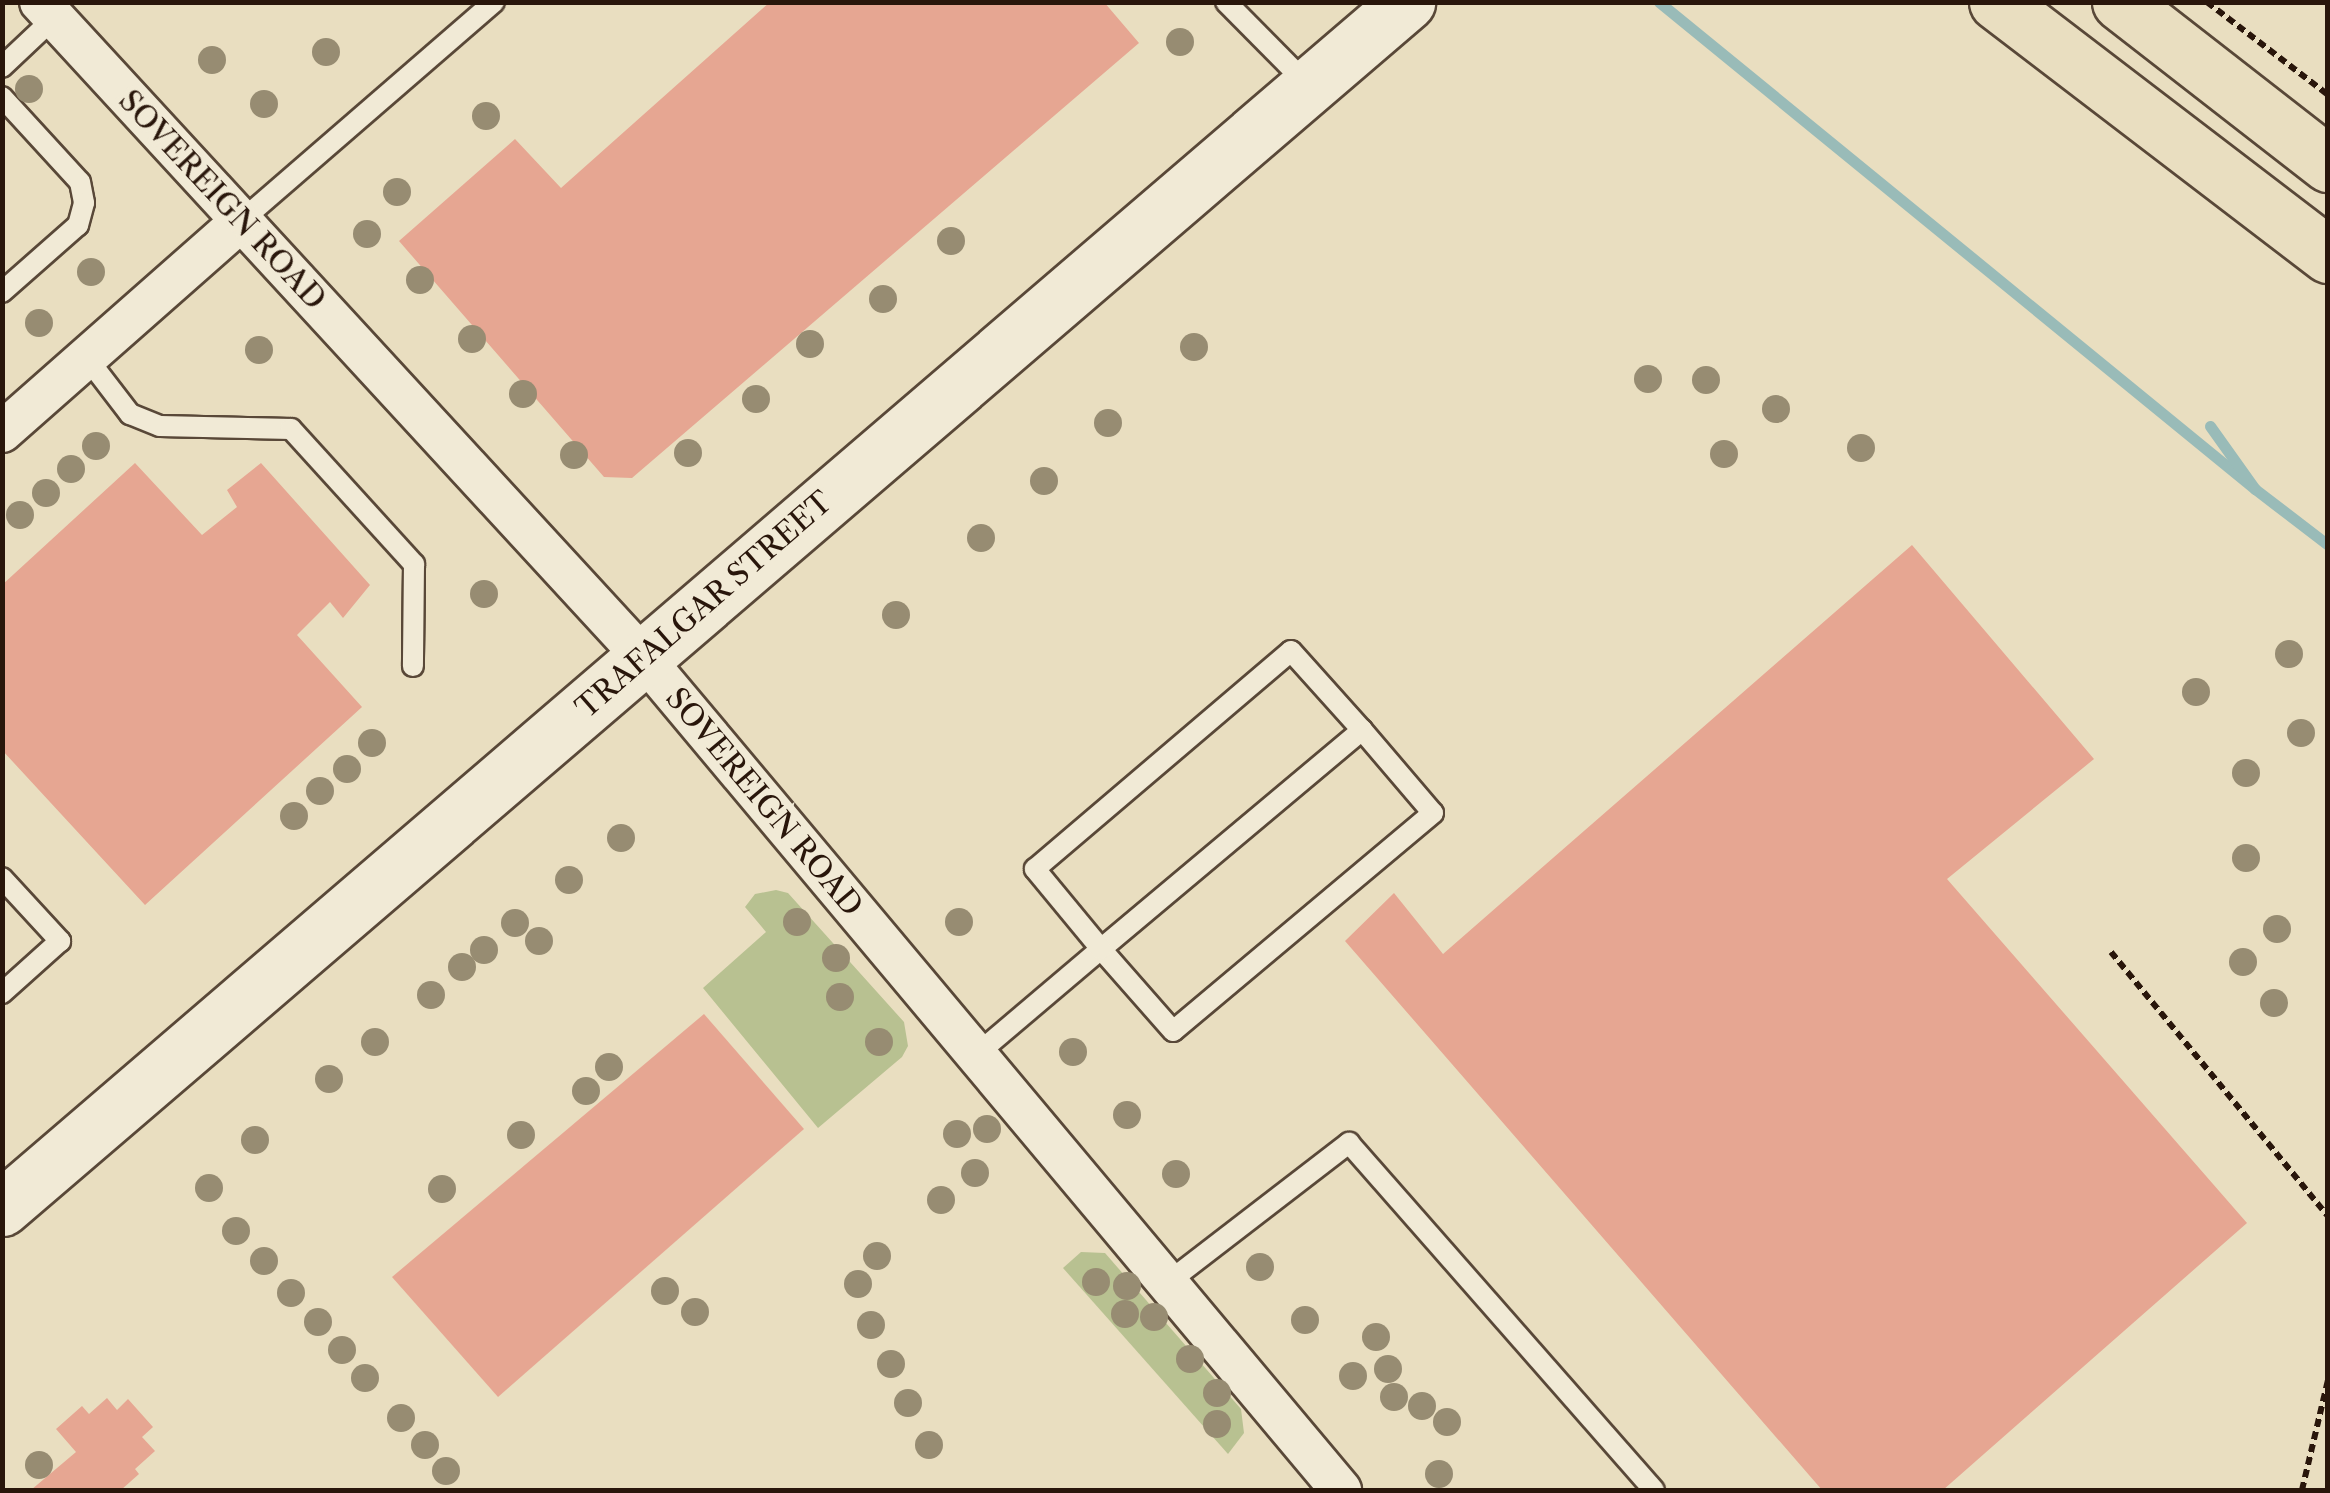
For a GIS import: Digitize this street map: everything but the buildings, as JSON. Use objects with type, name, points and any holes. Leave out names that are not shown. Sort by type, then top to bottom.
[{"type":"highway","points":[[1997,2],[2328,255]]},
{"type":"highway","points":[[2120,2],[2328,164]]},
{"type":"main road","name":"TRAFALGAR STREET","points":[[2,1208],[1407,2]]},
{"type":"street","name":"SOVEREIGN ROAD","points":[[47,10],[643,657],[1341,1490]]},
{"type":"street","points":[[2,432],[240,222]]},
{"type":"lane","points":[[240,222],[494,2]]},
{"type":"lane","points":[[1226,2],[1309,86]]},
{"type":"lane","points":[[2,67],[47,10]]},
{"type":"lane","points":[[2,97],[80,182],[84,202],[78,225],[2,292]]},
{"type":"lane","points":[[87,358],[130,414],[160,426],[291,430],[414,564],[413,666]]},
{"type":"lane","points":[[1291,651],[1362,730],[1433,813],[1174,1031],[1034,869],[1291,651]]},
{"type":"lane","points":[[976,1055],[1362,730]]},
{"type":"lane","points":[[2,878],[60,941],[2,992]]},
{"type":"lane","points":[[1167,1283],[1349,1143],[1654,1490]]},
{"type":"path","points":[[2207,2],[2328,95]]},
{"type":"path","points":[[2112,952],[2328,1216]]},
{"type":"path","points":[[2302,1490],[2328,1380]]},
{"type":"green space","points":[[776,890],[788,893],[904,1022],[908,1046],[902,1057],[818,1128],[703,988],[766,932],[745,907],[755,894]]},
{"type":"green space","points":[[1081,1252],[1105,1253],[1241,1409],[1244,1433],[1228,1454],[1063,1268]]},
{"type":"waterway","points":[[1659,2],[2255,489]]},
{"type":"waterway","points":[[2210,426],[2255,489],[2328,545]]}]
